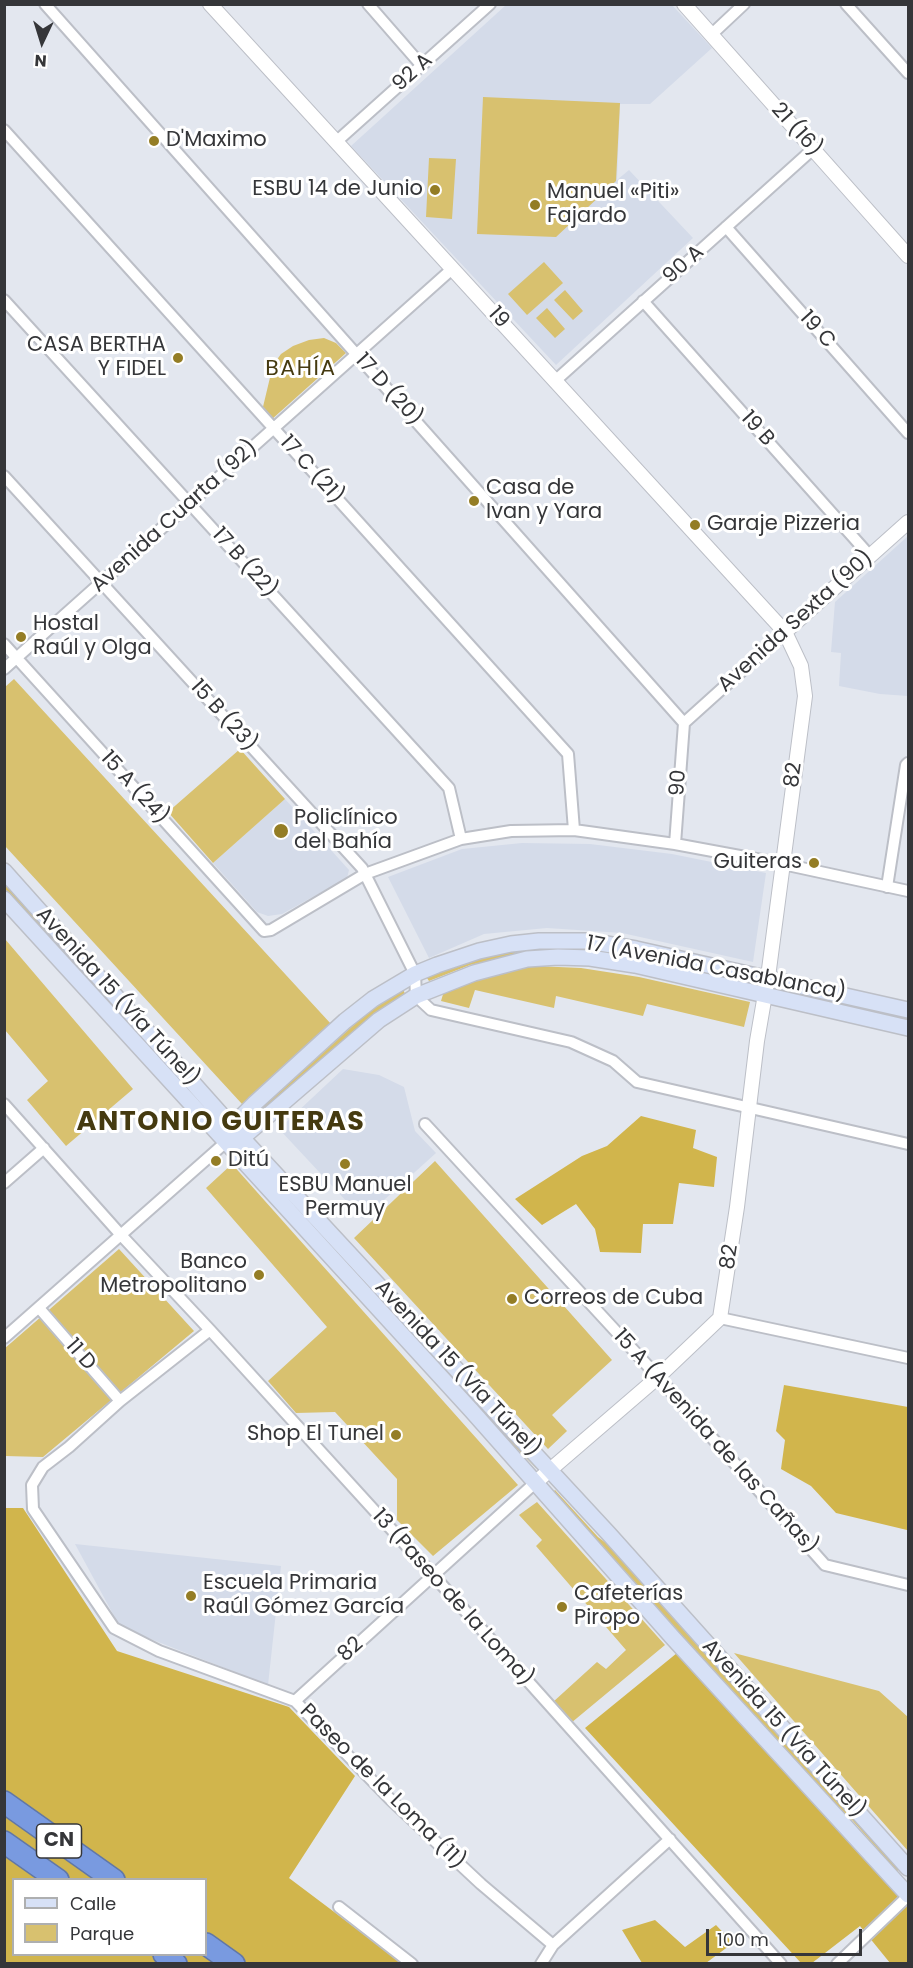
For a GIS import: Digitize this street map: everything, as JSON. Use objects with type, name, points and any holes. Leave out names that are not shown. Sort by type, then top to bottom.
[{"type":"highway","name":"CN","points":[[4,1802],[111,1878]]},
{"type":"highway","name":"CN","points":[[4,1842],[55,1878]]},
{"type":"highway","points":[[207,1945],[234,1964]]},
{"type":"main road","name":"Avenida 15 (Vía Túnel)","points":[[4,871],[237,1132],[550,1470],[909,1868]]},
{"type":"main road","name":"Avenida 15 (Vía Túnel)","points":[[4,899],[536,1482],[673,1638],[909,1895]]},
{"type":"main road","name":"17 (Avenida Casablanca)","points":[[226,1142],[345,1021],[373,999],[415,974],[479,951],[539,940],[588,941],[768,977],[909,1010]]},
{"type":"main road","name":"17 (Avenida Casablanca)","points":[[237,1132],[379,1020],[416,996],[474,973],[527,959],[590,958],[635,965],[909,1028]]},
{"type":"street","name":"17 D (20)","points":[[45,4],[684,723]]},
{"type":"street","name":"19","points":[[210,4],[785,632]]},
{"type":"street","points":[[368,4],[422,66]]},
{"type":"street","name":"92 A","points":[[336,142],[490,4]]},
{"type":"street","name":"21 (16)","points":[[684,4],[909,256]]},
{"type":"street","points":[[711,35],[744,4]]},
{"type":"street","points":[[846,4],[909,73]]},
{"type":"street","name":"17 C (21)","points":[[4,130],[568,754],[574,830]]},
{"type":"street","name":"90 A","points":[[555,381],[813,149]]},
{"type":"street","name":"19 C","points":[[726,227],[909,433]]},
{"type":"street","name":"Avenida Cuarta (92)","points":[[4,669],[452,268]]},
{"type":"street","name":"17 B (22)","points":[[4,300],[449,788],[461,838]]},
{"type":"street","name":"19 B","points":[[643,301],[870,556]]},
{"type":"street","name":"15 B (23)","points":[[4,476],[362,868],[415,974]]},
{"type":"street","name":"Avenida Sexta (90)","points":[[684,723],[909,522]]},
{"type":"street","name":"82","points":[[295,1701],[536,1482],[658,1377],[720,1318],[738,1207],[805,696],[801,666],[785,632]]},
{"type":"street","name":"15 A (24)","points":[[4,644],[264,931],[271,930],[365,874]]},
{"type":"street","name":"90","points":[[675,844],[684,723]]},
{"type":"street","points":[[887,887],[906,765],[909,763]]},
{"type":"street","points":[[365,874],[461,838],[511,831],[574,830],[675,844],[909,891]]},
{"type":"street","points":[[415,974],[416,996],[431,1010],[571,1042],[613,1061],[637,1082],[909,1144]]},
{"type":"street","name":"13 (Paseo de la Loma)","points":[[4,1104],[433,1575],[781,1964]]},
{"type":"street","name":"15 A (Avenida de las Cañas)","points":[[424,1124],[658,1377],[825,1565],[909,1585]]},
{"type":"street","points":[[4,1338],[226,1142]]},
{"type":"street","points":[[4,1183],[44,1148]]},
{"type":"street","name":"11 D","points":[[39,1308],[120,1401]]},
{"type":"street","points":[[720,1318],[909,1358]]},
{"type":"street","points":[[120,1401],[210,1330]]},
{"type":"street","name":"Paseo de la Loma (11)","points":[[120,1401],[43,1467],[32,1485],[33,1509],[114,1628],[159,1651],[295,1701],[391,1800],[481,1884],[553,1945]]},
{"type":"street","points":[[541,1964],[553,1945],[670,1839]]},
{"type":"street","points":[[837,1964],[909,1895]]},
{"type":"street","points":[[339,1907],[412,1964]]},
{"type":"shaded area","name":"Manuel «Piti» Fajardo","points":[[506,5],[672,5],[712,48],[650,104],[620,104],[617,180],[629,170],[693,238],[556,365],[351,146]]},
{"type":"shaded area","points":[[908,536],[908,696],[880,694],[839,686],[841,653],[831,652],[835,602]]},
{"type":"shaded area","name":"Policlínico del Bahía","points":[[285,799],[349,870],[347,878],[282,914],[268,916],[257,912],[213,863]]},
{"type":"shaded area","points":[[522,843],[590,844],[672,854],[766,873],[753,962],[622,933],[547,928],[484,934],[429,958],[388,877],[462,849]]},
{"type":"shaded area","name":"ESBU Manuel Permuy","points":[[343,1069],[379,1075],[404,1087],[415,1131],[436,1153],[363,1219],[279,1129]]},
{"type":"shaded area","points":[[641,1116],[696,1130],[693,1148],[717,1157],[714,1187],[679,1183],[673,1224],[643,1224],[641,1253],[600,1252],[595,1229],[576,1204],[542,1225],[515,1199],[582,1156],[607,1146]]},
{"type":"shaded area","points":[[784,1385],[908,1407],[907,1530],[836,1513],[811,1486],[781,1469],[785,1440],[776,1431]]},
{"type":"shaded area","points":[[4,1508],[23,1508],[117,1651],[289,1707],[355,1776],[289,1878],[402,1963],[5,1964]]},
{"type":"shaded area","name":"Escuela Primaria Raúl Gómez García","points":[[75,1544],[281,1566],[268,1685],[120,1627]]},
{"type":"shaded area","points":[[677,1653],[908,1900],[908,1963],[890,1963],[860,1926],[812,1963],[801,1963],[585,1728]]},
{"type":"shaded area","points":[[655,1920],[685,1947],[716,1925],[733,1943],[706,1963],[642,1963],[622,1930]]},
{"type":"green space","points":[[483,97],[620,103],[616,181],[556,237],[477,234]]},
{"type":"green space","points":[[429,158],[456,159],[452,219],[426,217]]},
{"type":"green space","points":[[544,262],[563,283],[527,315],[508,294]]},
{"type":"green space","points":[[565,290],[583,311],[573,320],[554,300]]},
{"type":"green space","points":[[547,308],[565,329],[555,338],[536,318]]},
{"type":"green space","points":[[324,338],[336,343],[346,353],[271,420],[262,411],[273,365],[281,354],[293,346],[309,340]]},
{"type":"green space","points":[[14,679],[331,1024],[242,1104],[5,846],[5,687]]},
{"type":"green space","points":[[240,749],[285,799],[213,863],[168,812]]},
{"type":"green space","points":[[4,884],[30,906],[174,1072],[168,1069],[88,982],[5,889]]},
{"type":"green space","points":[[5,939],[133,1089],[66,1146],[27,1100],[48,1081],[5,1030]]},
{"type":"green space","points":[[549,947],[591,948],[621,952],[753,981],[752,986],[619,958],[512,956],[470,965],[429,981],[427,978],[469,960],[510,951]]},
{"type":"green space","points":[[535,966],[581,968],[639,977],[750,1002],[744,1027],[647,1004],[643,1016],[556,996],[554,1008],[475,990],[469,1008],[441,1001],[444,991],[497,974]]},
{"type":"green space","points":[[403,989],[405,994],[366,1021],[265,1111],[262,1107],[366,1014]]},
{"type":"green space","points":[[435,1161],[612,1360],[552,1415],[567,1431],[548,1449],[354,1238]]},
{"type":"green space","points":[[232,1164],[518,1485],[433,1556],[397,1520],[397,1479],[335,1412],[296,1413],[268,1381],[327,1327],[206,1188]]},
{"type":"green space","points":[[294,1206],[301,1209],[537,1466],[536,1468],[479,1410]]},
{"type":"green space","points":[[119,1249],[194,1331],[43,1457],[5,1456],[4,1349]]},
{"type":"green space","points":[[555,1490],[598,1537],[618,1552],[900,1869],[897,1871],[852,1820],[843,1815],[553,1492]]},
{"type":"green space","points":[[537,1502],[665,1645],[571,1723],[553,1702],[597,1662],[606,1669],[626,1650],[536,1546],[542,1540],[519,1515]]},
{"type":"green space","points":[[734,1653],[879,1691],[908,1717],[908,1851]]},
{"type":"place","name":"D'Maximo","points":[[154,141]]},
{"type":"place","name":"ESBU 14 de Junio","points":[[435,190]]},
{"type":"place","name":"Manuel «Piti» Fajardo","points":[[535,205]]},
{"type":"place","name":"CASA BERTHA Y FIDEL","points":[[178,358]]},
{"type":"place","name":"Casa de Ivan y Yara","points":[[474,501]]},
{"type":"place","name":"Garaje Pizzeria","points":[[695,525]]},
{"type":"place","name":"Hostal Raúl y Olga","points":[[21,637]]},
{"type":"place","name":"Policlínico del Bahía","points":[[281,831]]},
{"type":"place","name":"Guiteras","points":[[814,863]]},
{"type":"place","name":"Ditú","points":[[216,1161]]},
{"type":"place","name":"ESBU Manuel Permuy","points":[[345,1164]]},
{"type":"place","name":"Banco Metropolitano","points":[[259,1275]]},
{"type":"place","name":"Correos de Cuba","points":[[512,1299]]},
{"type":"place","name":"Shop El Tunel","points":[[396,1435]]},
{"type":"place","name":"Escuela Primaria Raúl Gómez García","points":[[191,1596]]},
{"type":"place","name":"Cafeterías Piropo","points":[[562,1607]]},
{"type":"district","name":"BAHÍA","points":[[301,369]]},
{"type":"district","name":"ANTONIO GUITERAS","points":[[221,1123]]}]
